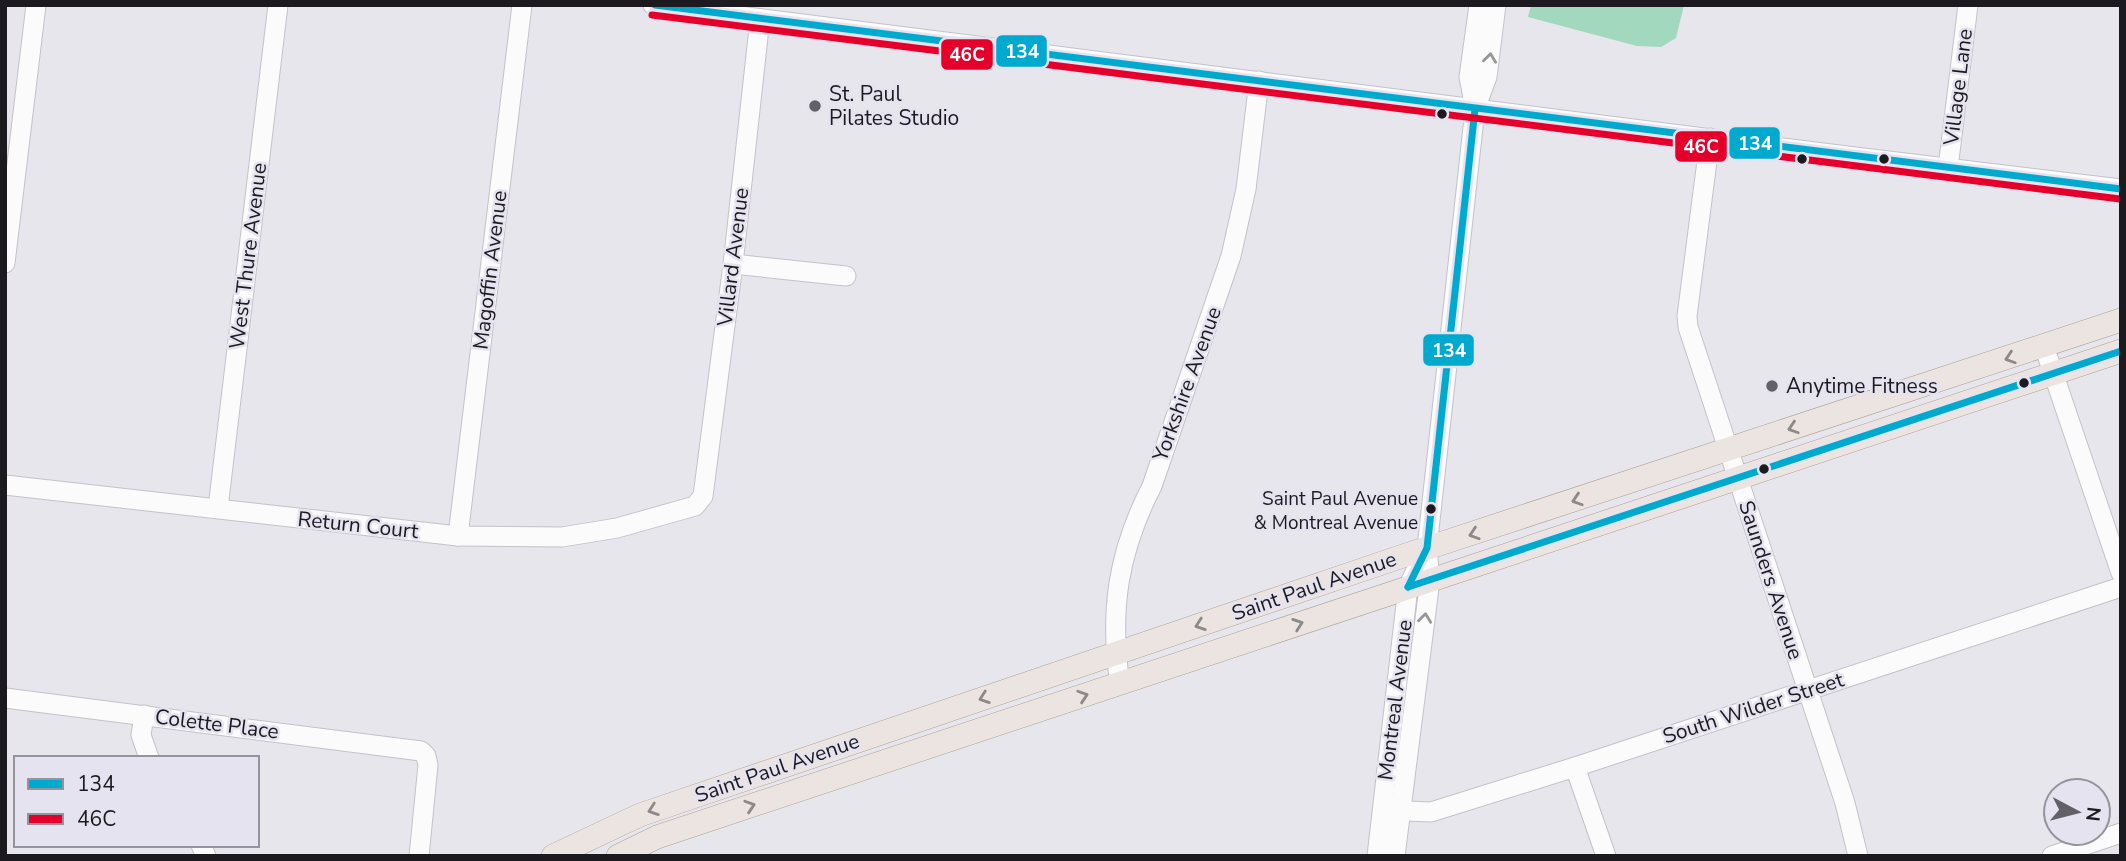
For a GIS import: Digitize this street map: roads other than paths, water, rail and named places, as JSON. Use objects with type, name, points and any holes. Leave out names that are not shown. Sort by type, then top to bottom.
[{"type":"main road","name":"Saint Paul Avenue","points":[[553,856],[640,815],[1427,548],[2121,320]]},
{"type":"main road","name":"Saint Paul Avenue","points":[[618,856],[657,837],[2121,351]]},
{"type":"street","points":[[5,263],[36,5]]},
{"type":"street","name":"West Thure Avenue","points":[[218,508],[278,5]]},
{"type":"street","name":"Magoffin Avenue","points":[[458,536],[522,5]]},
{"type":"street","points":[[653,5],[2121,189]]},
{"type":"street","name":"Montreal Avenue","points":[[1475,109],[1469,77],[1479,5]]},
{"type":"street","name":"Montreal Avenue","points":[[1395,856],[1392,811],[1419,583],[1427,548],[1475,109],[1487,77],[1496,5]]},
{"type":"street","name":"Village Lane","points":[[1948,168],[1968,5]]},
{"type":"street","name":"Villard Avenue","points":[[703,496],[733,264],[760,19]]},
{"type":"street","name":"Yorkshire Avenue","points":[[1120,684],[1115,607],[1119,573],[1126,544],[1138,512],[1152,486],[1225,278],[1246,189],[1259,81]]},
{"type":"street","name":"Saunders Avenue","points":[[1710,138],[1687,316],[1688,327],[1845,803],[1858,856]]},
{"type":"street","points":[[733,264],[846,276]]},
{"type":"street","points":[[2044,346],[2121,573]]},
{"type":"street","name":"Return Court","points":[[5,485],[458,536],[562,537],[617,528],[670,514],[695,506],[703,496]]},
{"type":"street","name":"South Wilder Street","points":[[1392,811],[1431,812],[2121,587]]},
{"type":"street","name":"Colette Place","points":[[5,698],[421,751],[426,757],[428,775],[419,856]]},
{"type":"street","points":[[144,715],[141,735],[148,756]]},
{"type":"street","points":[[1575,767],[1606,856]]},
{"type":"street","name":"Montreal Avenue","points":[[1377,856],[1392,811]]},
{"type":"street","points":[[2052,856],[2121,833]]},
{"type":"place","name":"St. Paul Pilates Studio","points":[[815,106]]},
{"type":"place","name":"Anytime Fitness","points":[[1772,386]]},
{"type":"place","name":"Saint Paul Avenue & Montreal Avenue","points":[[1431,509]]}]
